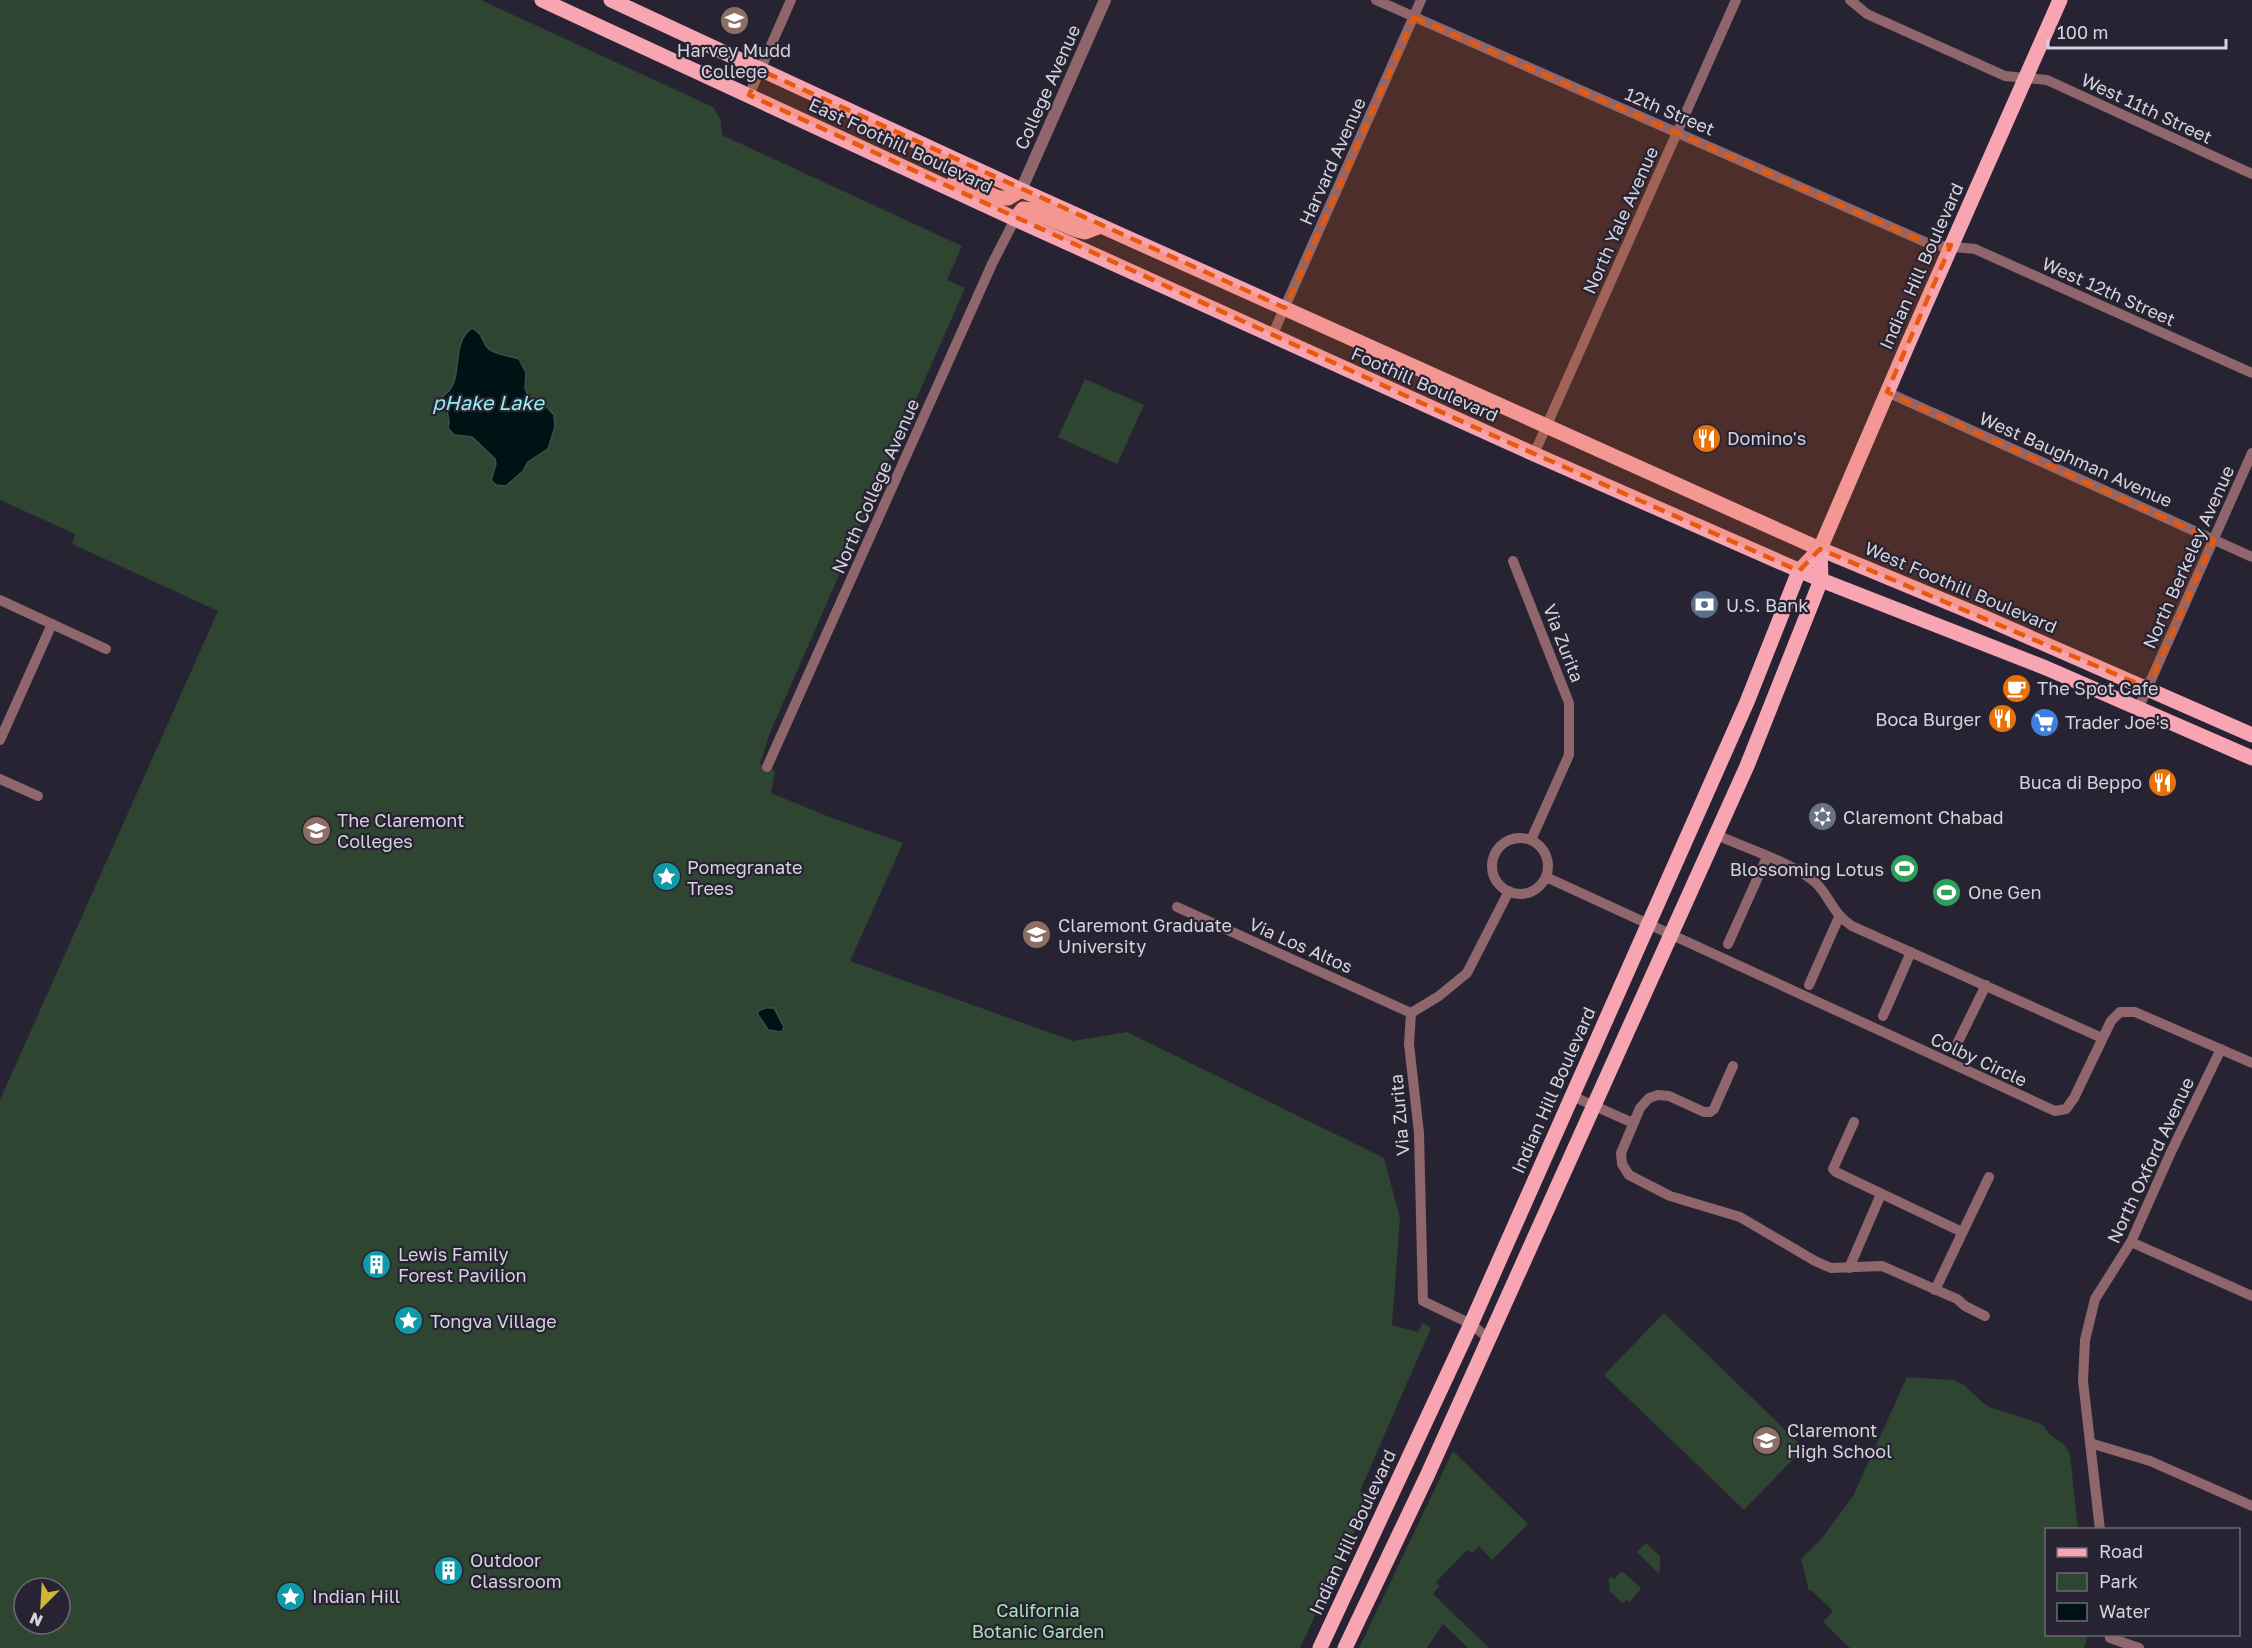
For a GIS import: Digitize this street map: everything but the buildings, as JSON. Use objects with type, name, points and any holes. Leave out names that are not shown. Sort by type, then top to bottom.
[{"type":"main road","name":"East Foothill Boulevard","points":[[542,0],[1014,219]]},
{"type":"main road","name":"East Foothill Boulevard","points":[[610,0],[1021,190]]},
{"type":"main road","name":"Indian Hill Boulevard","points":[[1320,1648],[1471,1324],[1746,702],[1799,570],[1820,549],[2060,0]]},
{"type":"main road","points":[[926,178],[954,180],[999,198],[1008,198],[1021,190]]},
{"type":"main road","name":"Foothill Boulevard","points":[[1021,190],[1820,549]]},
{"type":"main road","points":[[1014,219],[1023,209],[1085,232],[1101,226]]},
{"type":"main road","name":"Foothill Boulevard","points":[[1014,219],[1534,454],[1821,580]]},
{"type":"main road","name":"Indian Hill Boulevard","points":[[1345,1648],[1427,1476],[1714,834],[1747,766],[1821,580],[1820,549]]},
{"type":"main road","name":"West Foothill Boulevard","points":[[1820,549],[2148,688]]},
{"type":"main road","points":[[1821,580],[2046,668],[2252,758]]},
{"type":"main road","points":[[2148,688],[2252,735]]},
{"type":"street","points":[[749,95],[791,0]]},
{"type":"street","name":"College Avenue","points":[[1021,190],[1106,0]]},
{"type":"street","name":"12th Street","points":[[1376,0],[1932,245],[1951,245]]},
{"type":"street","name":"Harvard Avenue","points":[[1272,336],[1421,0]]},
{"type":"street","name":"North Yale Avenue","points":[[1534,454],[1736,0]]},
{"type":"street","name":"West 11th Street","points":[[1850,0],[1867,14],[2005,76],[2047,80],[2252,174]]},
{"type":"street","name":"North College Avenue","points":[[767,767],[1014,219]]},
{"type":"street","name":"West 12th Street","points":[[1951,245],[1975,249],[2252,373]]},
{"type":"street","name":"West Baughman Avenue","points":[[1887,392],[2252,557]]},
{"type":"street","name":"North Berkeley Avenue","points":[[2139,707],[2252,453]]},
{"type":"street","name":"Via Zurita","points":[[1513,561],[1569,703],[1569,755],[1531,840]]},
{"type":"street","points":[[0,600],[106,649]]},
{"type":"street","points":[[0,740],[52,624]]},
{"type":"street","points":[[0,779],[38,796]]},
{"type":"street","points":[[1714,834],[1799,871],[1817,885],[1839,917],[1851,926],[2102,1038]]},
{"type":"street","points":[[1521,837],[1531,840],[1540,846],[1546,855],[1548,866],[1546,877],[1540,886],[1530,892],[1519,894],[1509,891],[1500,885],[1494,876],[1492,865],[1494,854],[1500,845],[1510,839],[1521,837]]},
{"type":"street","points":[[1728,944],[1767,857]]},
{"type":"street","name":"Colby Circle","points":[[1546,877],[2055,1111],[2066,1109],[2074,1098],[2110,1021],[2120,1012],[2134,1012],[2252,1064]]},
{"type":"street","points":[[1411,1012],[1439,996],[1467,973],[1509,891]]},
{"type":"street","name":"Via Los Altos","points":[[1177,907],[1411,1012]]},
{"type":"street","points":[[1809,984],[1839,917]]},
{"type":"street","points":[[1883,1016],[1911,952]]},
{"type":"street","points":[[1955,1048],[1986,985]]},
{"type":"street","name":"Via Zurita","points":[[1411,1012],[1409,1044],[1419,1133],[1423,1300],[1471,1324],[1488,1338]]},
{"type":"street","name":"North Oxford Avenue","points":[[2100,1528],[2083,1381],[2085,1340],[2095,1299],[2132,1242],[2171,1152],[2220,1049]]},
{"type":"street","points":[[1733,1066],[1710,1112],[1704,1112],[1669,1096],[1659,1095],[1649,1098],[1640,1108],[1621,1153],[1622,1164],[1629,1175],[1670,1196],[1740,1217],[1815,1261],[1832,1268],[1882,1266],[1957,1299],[1965,1306],[1985,1316]]},
{"type":"street","points":[[1572,1096],[1633,1123]]},
{"type":"street","points":[[1854,1122],[1833,1168],[1836,1173],[1962,1232]]},
{"type":"street","points":[[1935,1290],[1989,1177]]},
{"type":"street","points":[[1849,1268],[1881,1194]]},
{"type":"street","points":[[2132,1242],[2252,1296]]},
{"type":"street","points":[[2090,1443],[2150,1461],[2252,1506]]},
{"type":"street","points":[[2109,1640],[2139,1648]]},
{"type":"highlighted area","points":[[1414,17],[1932,245],[1951,245],[1887,392],[2214,540],[2148,688],[1820,549],[1799,571],[1474,427],[749,95],[760,70],[1285,308]]},
{"type":"green space","name":"California Botanic Garden","points":[[0,0],[481,0],[713,107],[721,121],[722,135],[962,246],[947,280],[965,288],[769,735],[760,764],[775,771],[771,793],[903,843],[850,961],[1073,1041],[1127,1032],[1384,1158],[1400,1218],[1392,1325],[1418,1332],[1423,1323],[1431,1328],[1360,1491],[1371,1496],[1300,1648],[0,1648],[0,1100],[218,611],[72,544],[75,534],[0,500]]},
{"type":"green space","points":[[1085,379],[1144,405],[1117,464],[1058,437]]},
{"type":"green space","points":[[1664,1313],[1804,1448],[1744,1510],[1604,1375]]},
{"type":"green space","points":[[1907,1377],[1953,1380],[1964,1385],[1983,1403],[1992,1408],[2044,1426],[2049,1434],[2065,1445],[2070,1455],[2078,1528],[2045,1528],[2045,1636],[2088,1636],[2084,1648],[1850,1648],[1823,1622],[1833,1611],[1811,1590],[1809,1591],[1801,1559],[1822,1538],[1853,1496]]},
{"type":"green space","points":[[1453,1451],[1528,1524],[1492,1560],[1479,1546],[1472,1553],[1467,1550],[1436,1582],[1440,1586],[1433,1594],[1489,1648],[1468,1648],[1443,1624],[1427,1648],[1359,1648]]},
{"type":"green space","points":[[1646,1543],[1660,1556],[1658,1573],[1637,1552]]},
{"type":"green space","points":[[1622,1571],[1641,1588],[1630,1602],[1626,1600],[1622,1603],[1609,1590],[1608,1581],[1611,1576],[1614,1579]]},
{"type":"water","name":"pHake Lake","points":[[472,328],[480,334],[489,349],[519,359],[526,373],[525,388],[529,398],[544,404],[554,415],[555,427],[548,449],[528,462],[523,471],[506,486],[496,485],[491,480],[496,464],[495,459],[472,437],[454,435],[448,428],[447,410],[440,407],[440,398],[453,384],[460,345]]},
{"type":"water","points":[[766,1008],[774,1008],[784,1027],[782,1032],[768,1030],[757,1013]]},
{"type":"place","name":"Harvey Mudd College","points":[[734,21]]},
{"type":"place","name":"Domino's","points":[[1706,438]]},
{"type":"place","name":"U.S. Bank","points":[[1705,605]]},
{"type":"place","name":"The Spot Cafe","points":[[2016,688]]},
{"type":"place","name":"Boca Burger","points":[[2002,719]]},
{"type":"place","name":"Trader Joe's","points":[[2044,722]]},
{"type":"place","name":"Buca di Beppo","points":[[2163,782]]},
{"type":"place","name":"Claremont Chabad","points":[[1822,817]]},
{"type":"place","name":"The Claremont Colleges","points":[[316,830]]},
{"type":"place","name":"Blossoming Lotus","points":[[1905,869]]},
{"type":"place","name":"Pomegranate Trees","points":[[666,877]]},
{"type":"place","name":"One Gen","points":[[1947,892]]},
{"type":"place","name":"Claremont Graduate University","points":[[1037,935]]},
{"type":"place","name":"Lewis Family Forest Pavilion","points":[[377,1264]]},
{"type":"place","name":"Tongva Village","points":[[409,1321]]},
{"type":"place","name":"Claremont High School","points":[[1766,1440]]},
{"type":"place","name":"Outdoor Classroom","points":[[449,1570]]},
{"type":"place","name":"Indian Hill","points":[[291,1596]]}]
